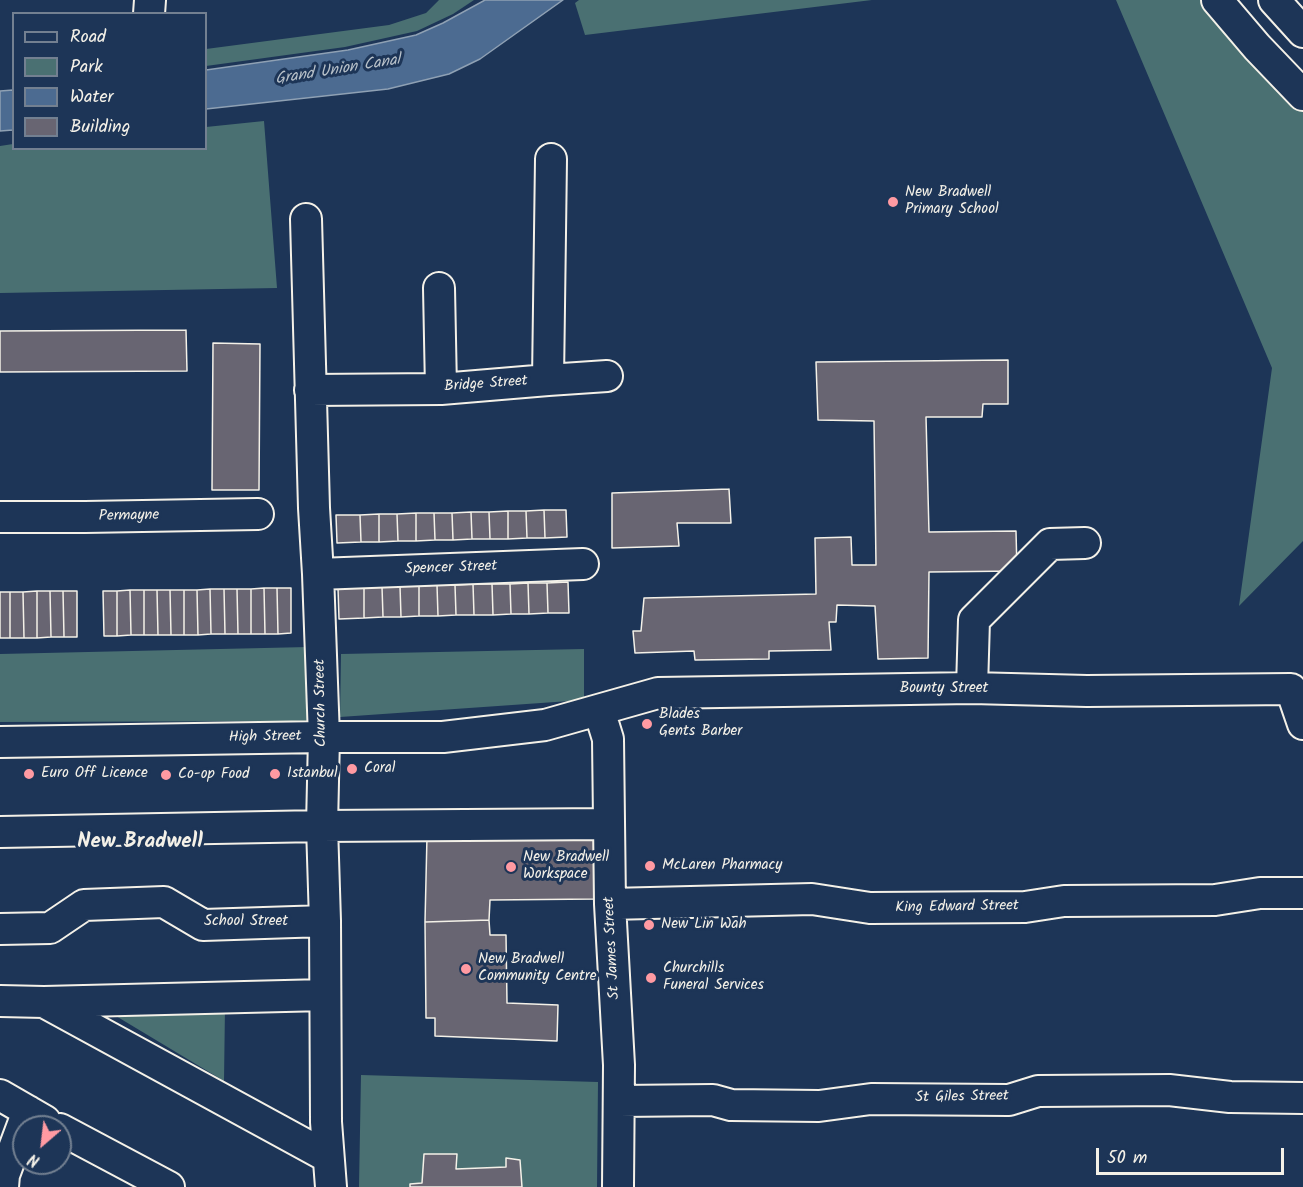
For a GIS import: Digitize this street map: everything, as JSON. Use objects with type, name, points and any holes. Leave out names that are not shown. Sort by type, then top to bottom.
[{"type":"street","points":[[1217,0],[1257,47],[1303,95]]},
{"type":"street","points":[[1274,0],[1303,32]]},
{"type":"street","name":"Bridge Street","points":[[310,390],[441,389],[548,380],[551,159]]},
{"type":"street","name":"Church Street","points":[[306,219],[314,508],[324,737],[322,826],[326,1122],[331,1187]]},
{"type":"street","points":[[439,288],[441,389]]},
{"type":"street","points":[[548,380],[607,376]]},
{"type":"street","name":"Permayne","points":[[0,517],[258,514]]},
{"type":"street","points":[[972,688],[974,620],[1050,544],[1085,543]]},
{"type":"street","name":"Spencer Street","points":[[318,574],[583,564]]},
{"type":"street","name":"Bounty Street","points":[[599,710],[658,693],[972,688],[1087,691],[1291,689],[1303,724]]},
{"type":"street","name":"High Street","points":[[0,742],[443,737],[545,725],[599,710]]},
{"type":"street","name":"St James Street","points":[[599,710],[608,739],[610,904],[620,1101],[618,1187]]},
{"type":"street","points":[[0,832],[609,824]]},
{"type":"street","name":"King Edward Street","points":[[610,904],[812,899],[870,908],[1025,907],[1064,901],[1215,900],[1260,893],[1303,893]]},
{"type":"street","name":"School Street","points":[[0,928],[50,928],[84,905],[164,902],[203,925],[325,921]]},
{"type":"street","points":[[0,1000],[44,1002],[325,995]]},
{"type":"street","points":[[44,1002],[328,1157]]},
{"type":"street","name":"St Giles Street","points":[[620,1101],[712,1100],[731,1105],[819,1106],[872,1099],[1009,1100],[1038,1091],[1169,1090],[1230,1097],[1303,1098]]},
{"type":"street","points":[[0,1095],[35,1115]]},
{"type":"street","points":[[3,1187],[4,1175],[28,1111]]},
{"type":"street","points":[[72,1135],[169,1187]]},
{"type":"green space","points":[[439,0],[474,0],[453,14],[417,31],[345,47],[207,66],[207,49],[389,25],[426,13]]},
{"type":"green space","points":[[579,0],[872,0],[585,35],[575,3]]},
{"type":"green space","points":[[1116,0],[1217,0],[1303,95],[1303,541],[1239,606],[1272,368]]},
{"type":"green space","points":[[264,121],[277,288],[0,293],[0,146],[12,144],[12,150],[207,150],[207,127]]},
{"type":"green space","points":[[308,647],[308,721],[0,722],[0,654]]},
{"type":"green space","points":[[584,649],[584,700],[340,717],[341,654]]},
{"type":"green space","points":[[101,1007],[225,1007],[224,1081]]},
{"type":"green space","points":[[361,1075],[598,1082],[597,1187],[359,1187]]},
{"type":"water","name":"Grand Union Canal","points":[[485,0],[563,0],[480,59],[449,74],[388,89],[207,109],[207,70],[348,50],[416,35]]},
{"type":"water","points":[[12,90],[12,130],[0,131],[0,91]]},
{"type":"building","points":[[186,330],[187,371],[0,372],[0,331]]},
{"type":"building","points":[[213,343],[260,344],[259,490],[212,490]]},
{"type":"building","points":[[1008,360],[1008,404],[983,404],[982,417],[926,417],[929,532],[1016,531],[1017,571],[929,572],[928,658],[878,659],[875,606],[837,605],[836,622],[829,622],[831,650],[769,651],[769,659],[695,660],[694,651],[635,653],[633,631],[641,631],[644,598],[816,594],[815,538],[851,537],[852,565],[876,565],[874,421],[818,420],[816,362]]},
{"type":"building","points":[[729,489],[731,523],[677,523],[679,546],[612,548],[612,493]]},
{"type":"building","points":[[544,510],[566,510],[567,537],[545,538]]},
{"type":"building","points":[[544,510],[545,538],[527,538],[526,511]]},
{"type":"building","points":[[508,511],[526,511],[527,538],[508,539]]},
{"type":"building","points":[[508,511],[508,539],[490,539],[489,512]]},
{"type":"building","points":[[471,512],[489,512],[490,539],[472,539]]},
{"type":"building","points":[[471,512],[472,539],[453,540],[452,513]]},
{"type":"building","points":[[416,513],[434,513],[435,540],[416,541]]},
{"type":"building","points":[[416,513],[416,541],[398,541],[397,514]]},
{"type":"building","points":[[434,513],[452,513],[453,540],[435,540]]},
{"type":"building","points":[[379,514],[397,514],[398,541],[379,542]]},
{"type":"building","points":[[379,514],[379,542],[361,542],[360,515]]},
{"type":"building","points":[[336,515],[360,515],[361,542],[337,543]]},
{"type":"building","points":[[568,582],[569,613],[548,613],[547,583]]},
{"type":"building","points":[[528,583],[547,583],[548,613],[529,614]]},
{"type":"building","points":[[528,583],[529,614],[511,614],[510,584]]},
{"type":"building","points":[[473,584],[492,584],[493,615],[474,615]]},
{"type":"building","points":[[473,584],[474,615],[456,615],[455,585]]},
{"type":"building","points":[[492,584],[510,584],[511,614],[493,615]]},
{"type":"building","points":[[437,585],[455,585],[456,615],[438,616]]},
{"type":"building","points":[[437,585],[438,616],[419,616],[419,586]]},
{"type":"building","points":[[400,586],[419,586],[419,616],[401,617]]},
{"type":"building","points":[[400,586],[401,617],[383,617],[382,587]]},
{"type":"building","points":[[364,587],[364,618],[339,619],[338,588]]},
{"type":"building","points":[[364,587],[382,587],[383,617],[364,618]]},
{"type":"building","points":[[264,588],[265,634],[251,634],[251,589]]},
{"type":"building","points":[[264,588],[277,588],[278,634],[265,634]]},
{"type":"building","points":[[277,588],[291,588],[291,633],[278,634]]},
{"type":"building","points":[[210,589],[211,634],[198,635],[197,590]]},
{"type":"building","points":[[210,589],[224,589],[225,634],[211,634]]},
{"type":"building","points":[[224,589],[237,589],[238,634],[225,634]]},
{"type":"building","points":[[237,589],[251,589],[251,634],[238,634]]},
{"type":"building","points":[[130,590],[131,635],[117,636],[117,591]]},
{"type":"building","points":[[130,590],[144,590],[144,635],[131,635]]},
{"type":"building","points":[[144,590],[157,590],[158,635],[144,635]]},
{"type":"building","points":[[157,590],[170,590],[171,635],[158,635]]},
{"type":"building","points":[[170,590],[184,590],[184,635],[171,635]]},
{"type":"building","points":[[184,590],[197,590],[198,635],[184,635]]},
{"type":"building","points":[[37,591],[37,638],[24,638],[23,592]]},
{"type":"building","points":[[37,591],[50,591],[51,637],[37,638]]},
{"type":"building","points":[[50,591],[63,591],[64,637],[51,637]]},
{"type":"building","points":[[63,591],[77,591],[77,637],[64,637]]},
{"type":"building","points":[[103,591],[117,591],[117,636],[104,636]]},
{"type":"building","points":[[0,592],[10,592],[10,638],[0,638]]},
{"type":"building","points":[[10,592],[23,592],[24,638],[10,638]]},
{"type":"building","name":"New Bradwell Workspace","points":[[595,834],[596,899],[490,900],[489,920],[425,922],[427,836]]},
{"type":"building","name":"New Bradwell Community Centre","points":[[489,920],[490,935],[506,935],[507,1003],[558,1005],[557,1041],[435,1036],[435,1018],[426,1018],[425,922]]},
{"type":"building","points":[[424,1154],[457,1154],[456,1169],[506,1167],[506,1158],[520,1160],[522,1187],[410,1187],[410,1184],[422,1183]]},
{"type":"place","name":"New Bradwell Primary School","points":[[893,202]]},
{"type":"place","name":"Blades Gents Barber","points":[[647,724]]},
{"type":"place","name":"Coral","points":[[352,769]]},
{"type":"place","name":"Euro Off Licence","points":[[29,774]]},
{"type":"place","name":"Istanbul","points":[[275,774]]},
{"type":"place","name":"Co-op Food","points":[[166,775]]},
{"type":"place","name":"McLaren Pharmacy","points":[[650,866]]},
{"type":"place","name":"New Bradwell Workspace","points":[[511,867]]},
{"type":"place","name":"New Lin Wah","points":[[649,925]]},
{"type":"place","name":"New Bradwell Community Centre","points":[[466,969]]},
{"type":"place","name":"Churchills Funeral Services","points":[[651,978]]},
{"type":"district","name":"New Bradwell","points":[[140,843]]}]
